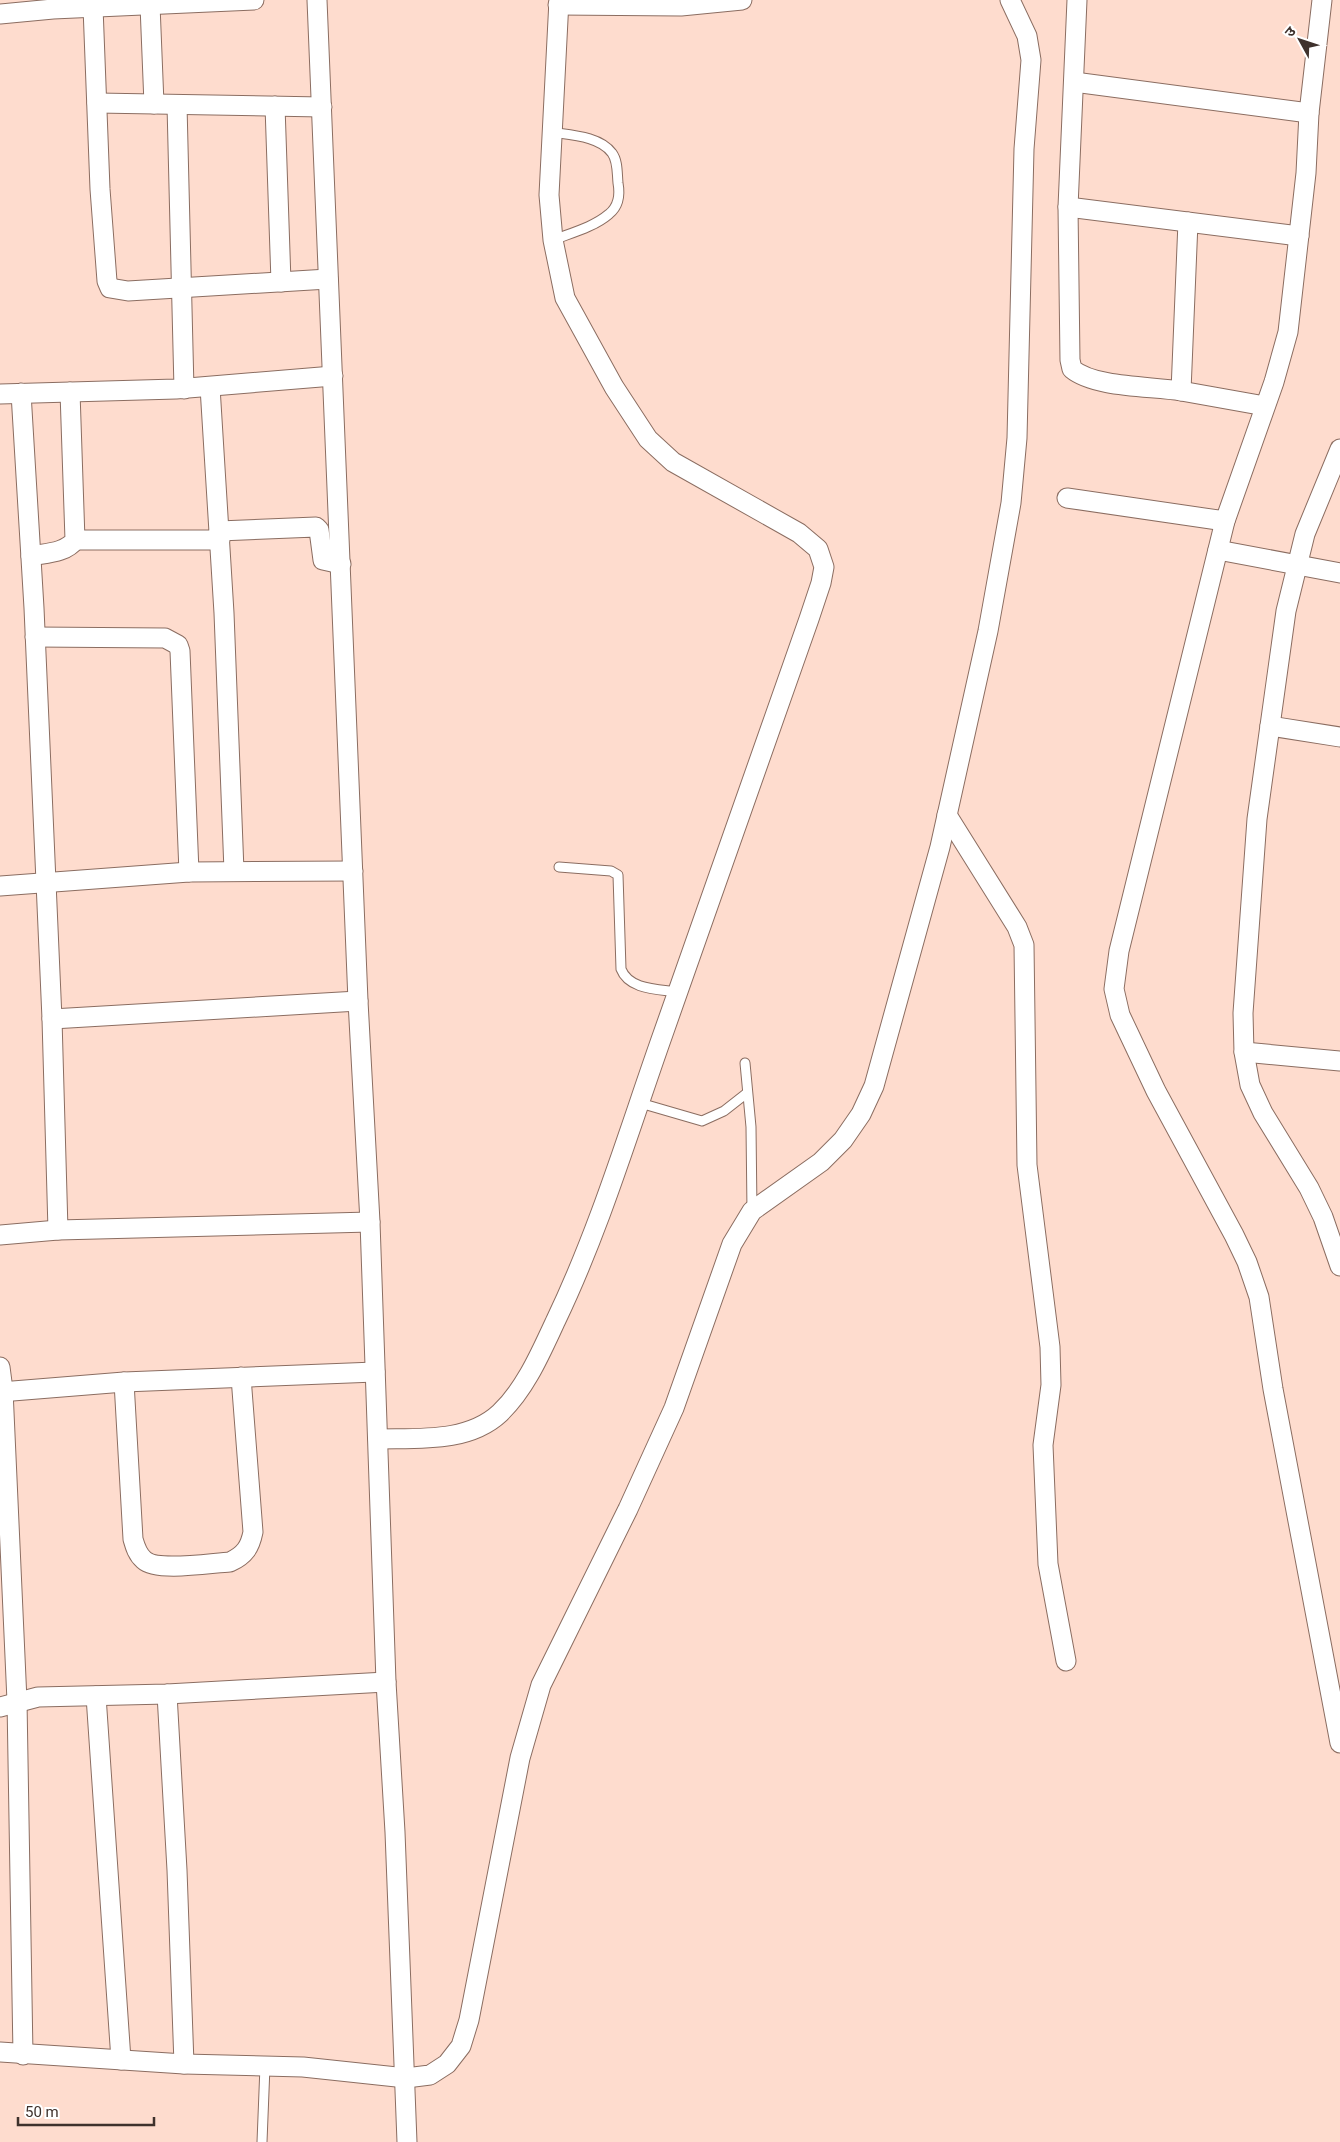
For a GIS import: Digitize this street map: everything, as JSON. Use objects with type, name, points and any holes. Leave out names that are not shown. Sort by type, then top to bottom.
[{"type":"street","points":[[0,14],[254,0]]},
{"type":"street","points":[[318,0],[358,1001],[370,1222],[386,1682],[406,2078],[407,2142]]},
{"type":"street","points":[[378,1439],[445,1437],[474,1430],[499,1414],[519,1392],[572,1286],[608,1195],[821,582],[824,567],[818,549],[799,533],[673,462],[648,439],[614,387],[565,298],[553,240],[549,195],[558,2],[681,6],[742,0]]},
{"type":"street","points":[[0,2052],[184,2064],[353,2071],[406,2078],[430,2076],[447,2064],[461,2046],[471,2010],[520,1758],[541,1685],[628,1509],[674,1408],[732,1244],[752,1211],[821,1162],[843,1140],[861,1114],[874,1086],[885,1050],[947,815],[988,631],[1011,503],[1016,438],[1024,149],[1031,60],[1026,36],[1010,0]]},
{"type":"street","points":[[1077,0],[1068,206],[1070,360],[1072,369],[1084,377],[1265,406]]},
{"type":"street","points":[[1322,0],[1309,113],[1306,173],[1288,332],[1225,522],[1227,552],[1119,951],[1114,989],[1120,1015],[1156,1091],[1248,1262],[1259,1297],[1273,1390],[1340,1743]]},
{"type":"street","points":[[150,5],[154,104]]},
{"type":"street","points":[[93,8],[107,281],[110,288],[117,290],[180,288],[328,279]]},
{"type":"street","points":[[1074,82],[1309,113]]},
{"type":"street","points":[[97,103],[322,107]]},
{"type":"street","points":[[177,105],[180,288],[184,389]]},
{"type":"street","points":[[275,106],[281,282]]},
{"type":"street","points":[[1068,206],[1299,236]]},
{"type":"street","points":[[1180,391],[1188,222]]},
{"type":"street","points":[[0,394],[184,389],[332,376]]},
{"type":"street","points":[[210,386],[220,535],[234,871]]},
{"type":"street","points":[[31,556],[63,550],[71,546],[75,540],[70,392]]},
{"type":"street","points":[[21,393],[31,556],[46,882],[58,1230]]},
{"type":"street","points":[[1340,449],[1305,534],[1288,564],[1286,611],[1256,819],[1244,1013],[1244,1052],[1250,1085],[1263,1113],[1309,1188],[1340,1266]]},
{"type":"street","points":[[1067,498],[1225,522]]},
{"type":"street","points":[[75,540],[220,535],[316,527],[320,534],[323,560],[341,564]]},
{"type":"street","points":[[1227,552],[1340,573]]},
{"type":"street","points":[[35,637],[165,638],[178,645],[180,651],[190,872]]},
{"type":"street","points":[[1270,726],[1340,737]]},
{"type":"street","points":[[947,815],[1017,927],[1024,945],[1027,1165],[1050,1346],[1050,1385],[1043,1445],[1048,1564],[1066,1661]]},
{"type":"street","points":[[0,886],[190,872],[353,871]]},
{"type":"street","points":[[52,1019],[358,1001]]},
{"type":"street","points":[[1244,1052],[1340,1061]]},
{"type":"street","points":[[1320,1212],[1340,1216]]},
{"type":"street","points":[[0,1235],[58,1230],[370,1222]]},
{"type":"street","points":[[0,1367],[8,1704],[23,2055]]},
{"type":"street","points":[[2,1391],[124,1382],[375,1372]]},
{"type":"street","points":[[124,1382],[133,1539],[136,1550],[144,1560],[157,1566],[230,1562],[241,1557],[250,1545],[253,1532],[241,1377]]},
{"type":"street","points":[[8,1704],[38,1697],[167,1694],[386,1682]]},
{"type":"street","points":[[167,1694],[177,1870],[184,2064]]},
{"type":"street","points":[[96,1696],[121,2060]]},
{"type":"lane","points":[[552,132],[577,136],[606,146],[613,153],[616,162],[619,191],[618,201],[609,214],[553,240]]},
{"type":"lane","points":[[559,867],[610,871],[618,875],[621,969],[624,977],[637,985],[678,992]]},
{"type":"lane","points":[[745,1063],[751,1128],[752,1211]]},
{"type":"lane","points":[[640,1103],[702,1121],[724,1111],[748,1092]]},
{"type":"lane","points":[[262,2142],[265,2066]]}]
